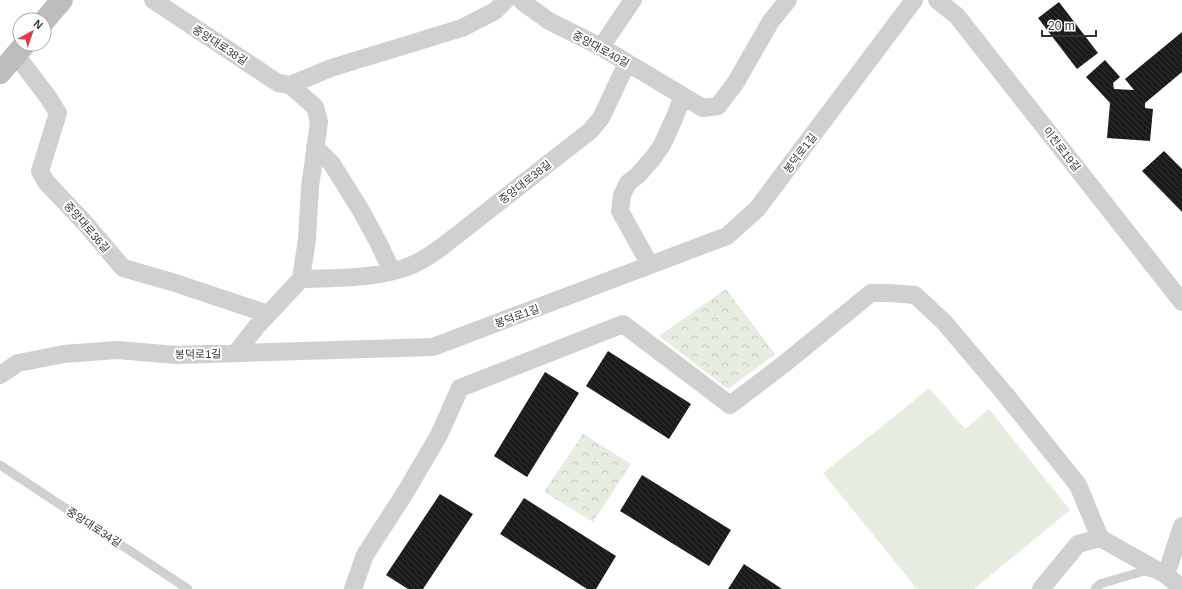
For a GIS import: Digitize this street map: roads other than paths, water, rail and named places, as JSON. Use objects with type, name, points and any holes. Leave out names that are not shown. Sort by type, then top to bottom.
[{"type":"main road","points":[[0,73],[18,52]]},
{"type":"street","name":"중앙대로38길","points":[[153,0],[278,83],[290,85],[315,107],[319,122],[310,187],[307,239],[301,279],[374,275],[420,262],[443,246],[590,131],[601,118],[627,63]]},
{"type":"street","points":[[290,85],[331,68],[462,28],[495,11],[506,0]]},
{"type":"street","name":"중앙대로40길","points":[[521,0],[549,21],[600,47],[703,108],[718,106],[736,82],[771,21],[788,0]]},
{"type":"street","points":[[600,47],[633,0]]},
{"type":"street","name":"봉덕로1길","points":[[0,375],[18,363],[64,354],[117,350],[177,355],[434,348],[727,236],[757,209],[914,0]]},
{"type":"street","name":"이천로19길","points":[[937,0],[957,16],[1182,302]]},
{"type":"street","name":"중앙대로36길","points":[[22,52],[58,113],[40,171],[46,182],[84,222],[123,268],[172,282],[268,314]]},
{"type":"street","points":[[650,265],[620,211],[622,196],[628,183],[638,175],[662,145],[683,96]]},
{"type":"street","points":[[315,147],[332,164],[360,209],[392,271]]},
{"type":"street","points":[[236,353],[257,326],[301,279]]},
{"type":"street","points":[[353,589],[365,555],[405,493],[439,435],[460,388],[623,324],[730,405],[784,364],[871,293],[915,295],[949,328],[1078,484],[1100,538],[1166,575],[1182,588]]},
{"type":"street","points":[[1166,575],[1182,526]]},
{"type":"street","points":[[1041,589],[1078,544],[1100,538]]},
{"type":"lane","name":"중앙대로34길","points":[[0,465],[188,589]]},
{"type":"lane","points":[[1095,589],[1100,584],[1144,571],[1166,575]]}]
